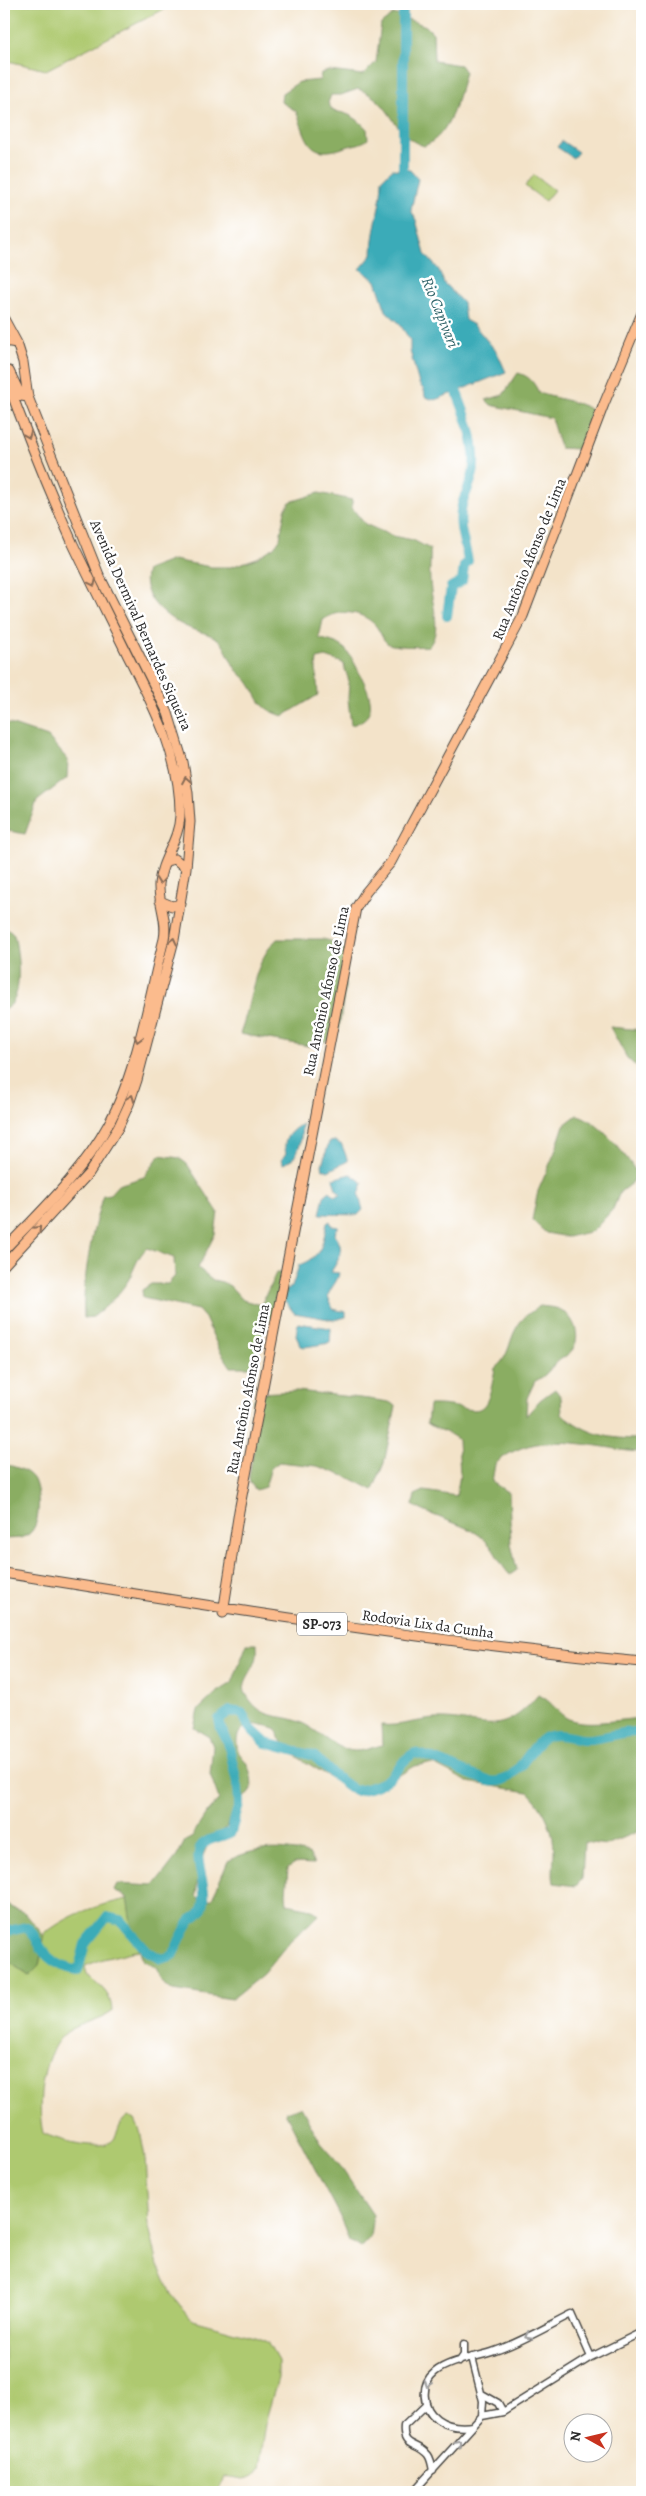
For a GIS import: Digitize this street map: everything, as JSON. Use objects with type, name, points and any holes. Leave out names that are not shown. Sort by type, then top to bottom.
[{"type":"main road","name":"Rua Antônio Afonso de Lima","points":[[223,1611],[238,1511],[356,908],[366,892],[391,862],[523,616],[604,404],[642,313]]},
{"type":"main road","name":"Avenida Dermival Bernardes Siqueira","points":[[4,319],[17,343],[23,362],[28,397],[99,575],[168,713],[176,738],[188,793],[190,822],[186,868],[174,940],[138,1080],[118,1128],[103,1154],[83,1180],[4,1265]]},
{"type":"main road","points":[[4,341],[17,343]]},
{"type":"main road","points":[[23,362],[19,369],[5,370],[21,396],[28,397]]},
{"type":"main road","name":"Avenida Dermival Bernardes Siqueira","points":[[4,1250],[66,1185],[109,1124],[130,1071],[164,939],[166,923],[160,901],[159,885],[165,861],[177,836],[180,816],[174,762],[168,740],[146,690],[73,544],[5,370]]},
{"type":"main road","points":[[165,861],[175,859],[186,868]]},
{"type":"main road","points":[[160,901],[172,906],[181,904]]},
{"type":"main road","points":[[4,1573],[209,1606],[211,1610],[223,1611]]},
{"type":"main road","points":[[209,1606],[226,1593],[232,1604],[242,1611]]},
{"type":"main road","name":"Rodovia Lix da Cunha","points":[[223,1611],[235,1614],[242,1611],[506,1649],[642,1662]]},
{"type":"street","points":[[433,2471],[426,2453],[408,2443],[403,2436],[404,2426],[426,2405],[428,2380],[442,2367],[511,2345],[572,2314],[591,2357]]},
{"type":"street","points":[[413,2492],[482,2416],[503,2412],[591,2357],[642,2332]]},
{"type":"street","points":[[458,2363],[464,2355],[464,2344]]},
{"type":"street","points":[[472,2358],[482,2394],[482,2416]]},
{"type":"street","points":[[458,2363],[476,2370]]},
{"type":"street","points":[[482,2394],[498,2403],[503,2412]]},
{"type":"street","points":[[426,2405],[436,2418],[446,2424],[463,2427],[473,2426]]},
{"type":"green space","points":[[4,4],[174,4],[46,70],[4,60]]},
{"type":"green space","points":[[394,14],[426,26],[433,33],[434,61],[460,65],[465,72],[456,104],[447,124],[433,141],[424,146],[413,141],[405,134],[379,102],[358,89],[341,95],[331,95],[328,103],[333,111],[344,113],[360,122],[367,129],[368,139],[333,150],[324,151],[317,149],[307,139],[296,111],[281,102],[282,93],[299,82],[320,80],[321,73],[329,71],[363,75],[376,62],[381,24]]},
{"type":"green space","points":[[534,175],[554,190],[545,201],[525,186]]},
{"type":"green space","points":[[518,373],[531,380],[539,393],[590,409],[590,426],[588,436],[583,445],[578,449],[560,448],[551,418],[491,405],[486,400],[503,395]]},
{"type":"green space","points":[[319,493],[352,500],[352,508],[365,524],[392,536],[413,540],[430,549],[430,581],[436,624],[433,639],[429,646],[406,646],[387,643],[371,621],[358,614],[336,614],[323,620],[319,638],[342,646],[356,666],[369,695],[370,710],[367,716],[351,725],[348,699],[349,681],[343,663],[326,657],[317,659],[318,695],[283,716],[274,713],[263,706],[247,680],[235,668],[226,649],[219,640],[187,627],[171,618],[156,605],[146,589],[147,570],[173,560],[211,567],[231,567],[257,558],[274,547],[280,539],[285,510],[290,502]]},
{"type":"green space","points":[[4,722],[48,737],[68,760],[67,778],[37,801],[25,834],[4,830]]},
{"type":"green space","points":[[4,926],[14,935],[18,976],[15,997],[11,1005],[4,1009]]},
{"type":"green space","points":[[277,939],[323,939],[342,944],[346,953],[345,988],[339,1029],[333,1037],[316,1046],[240,1034],[257,971],[262,959]]},
{"type":"green space","points":[[610,1027],[642,1030],[642,1072],[627,1058]]},
{"type":"green space","points":[[577,1115],[585,1118],[602,1130],[633,1166],[637,1174],[633,1182],[620,1192],[613,1209],[593,1231],[568,1237],[546,1233],[532,1220],[538,1191],[555,1152],[564,1125]]},
{"type":"green space","points":[[160,1155],[179,1158],[187,1164],[218,1212],[215,1234],[198,1268],[213,1280],[230,1286],[243,1300],[261,1305],[276,1273],[284,1273],[286,1284],[285,1298],[266,1326],[261,1339],[257,1361],[250,1367],[231,1367],[219,1349],[205,1318],[198,1310],[143,1298],[142,1290],[151,1284],[168,1284],[175,1276],[174,1258],[147,1248],[138,1259],[126,1284],[108,1305],[93,1317],[84,1318],[89,1256],[103,1195],[110,1194],[118,1185],[144,1177]]},
{"type":"green space","points":[[540,1306],[557,1308],[564,1312],[575,1326],[577,1338],[573,1349],[544,1376],[535,1381],[527,1398],[526,1416],[540,1400],[555,1389],[561,1397],[562,1414],[581,1427],[599,1434],[609,1437],[642,1439],[642,1452],[550,1442],[521,1448],[508,1454],[495,1464],[492,1482],[509,1493],[511,1544],[517,1570],[510,1575],[483,1538],[462,1526],[413,1505],[415,1495],[424,1491],[456,1496],[460,1475],[458,1440],[427,1423],[429,1405],[445,1405],[476,1410],[482,1407],[487,1400],[491,1388],[495,1368],[507,1353],[515,1330],[526,1316]]},
{"type":"green space","points":[[298,1391],[389,1402],[396,1406],[384,1463],[373,1490],[350,1478],[317,1466],[279,1462],[271,1468],[265,1487],[256,1490],[250,1483],[249,1477],[253,1453],[253,1401],[259,1393]]},
{"type":"green space","points":[[7,1465],[29,1474],[36,1486],[38,1515],[36,1522],[30,1533],[21,1538],[4,1539],[4,1471]]},
{"type":"green space","points":[[247,1644],[257,1644],[256,1661],[244,1686],[246,1694],[252,1703],[265,1713],[302,1723],[345,1749],[355,1751],[382,1745],[381,1725],[435,1719],[489,1724],[500,1723],[512,1719],[524,1710],[538,1695],[565,1717],[581,1722],[642,1718],[642,1830],[606,1845],[584,1842],[582,1879],[576,1886],[554,1883],[554,1843],[550,1827],[539,1805],[528,1792],[468,1782],[435,1765],[425,1764],[415,1766],[370,1792],[350,1789],[294,1755],[279,1738],[277,1729],[264,1725],[250,1725],[240,1731],[237,1737],[237,1748],[246,1762],[250,1773],[251,1792],[236,1803],[227,1827],[208,1844],[199,1865],[196,1895],[202,1902],[212,1899],[228,1861],[238,1856],[269,1849],[290,1850],[310,1855],[314,1864],[295,1863],[288,1868],[287,1904],[312,1909],[319,1915],[290,1941],[263,1974],[232,1999],[173,1990],[163,1982],[158,1969],[143,1960],[131,1923],[127,1897],[114,1890],[117,1884],[154,1886],[177,1856],[185,1841],[191,1838],[206,1814],[219,1799],[210,1774],[213,1746],[209,1737],[194,1728],[198,1710],[216,1693],[232,1683]]},
{"type":"green space","points":[[127,1899],[139,1950],[103,1959],[85,1966],[87,1975],[100,1986],[110,1999],[112,2011],[70,2030],[53,2049],[47,2062],[41,2092],[40,2107],[43,2133],[69,2142],[101,2145],[109,2143],[114,2139],[121,2124],[128,2116],[135,2120],[140,2131],[145,2157],[149,2227],[158,2265],[171,2294],[192,2320],[267,2342],[278,2361],[278,2378],[267,2416],[259,2469],[253,2476],[244,2480],[224,2477],[217,2492],[4,2492],[4,1958],[29,1976],[39,1966],[45,1933],[84,1911]]},
{"type":"green space","points":[[4,1904],[25,1913],[44,1936],[39,1966],[29,1976],[4,1958]]},
{"type":"green space","points":[[301,2107],[321,2143],[336,2160],[373,2215],[370,2237],[360,2248],[349,2241],[340,2217],[285,2112]]},
{"type":"water","points":[[562,141],[578,152],[573,158],[557,147]]},
{"type":"water","points":[[392,169],[410,170],[418,179],[411,210],[416,220],[425,254],[439,270],[444,283],[463,303],[465,320],[474,325],[497,352],[506,372],[435,400],[425,397],[424,390],[419,384],[410,351],[410,340],[399,323],[386,311],[376,281],[360,269],[372,255],[382,179]]},
{"type":"water","points":[[302,1124],[297,1153],[283,1164],[282,1159],[286,1153],[286,1140]]},
{"type":"water","points":[[335,1141],[342,1145],[348,1161],[328,1171],[323,1169],[322,1165],[329,1142]]},
{"type":"water","points":[[351,1174],[363,1183],[359,1195],[363,1210],[358,1215],[320,1214],[324,1196],[330,1191],[335,1196],[341,1194],[336,1189],[333,1179]]},
{"type":"water","points":[[330,1221],[332,1226],[339,1227],[335,1235],[341,1249],[339,1258],[331,1272],[339,1273],[328,1296],[333,1309],[346,1312],[346,1317],[334,1320],[294,1313],[285,1301],[287,1289],[292,1287],[299,1265],[307,1262],[317,1254],[322,1244],[327,1223]]},
{"type":"water","points":[[298,1323],[331,1328],[330,1343],[301,1346],[296,1335]]},
{"type":"waterway","name":"Rio Capivari","points":[[403,4],[403,183]]},
{"type":"waterway","name":"Rio Capivari","points":[[447,616],[451,587],[462,581],[464,566],[468,561],[460,520],[463,500],[473,476],[474,465],[471,432],[452,380]]},
{"type":"waterway","name":"Rio Capivari","points":[[4,1932],[27,1927],[50,1959],[64,1967],[78,1971],[85,1944],[107,1917],[120,1920],[146,1950],[161,1959],[172,1956],[187,1925],[201,1911],[204,1902],[198,1854],[201,1847],[209,1840],[231,1832],[239,1804],[238,1787],[228,1742],[221,1729],[219,1719],[230,1711],[242,1713],[249,1727],[266,1743],[314,1756],[336,1777],[355,1791],[382,1783],[407,1758],[415,1753],[438,1760],[486,1780],[499,1781],[515,1772],[538,1743],[549,1736],[558,1735],[590,1739],[634,1732],[642,1733]]}]
